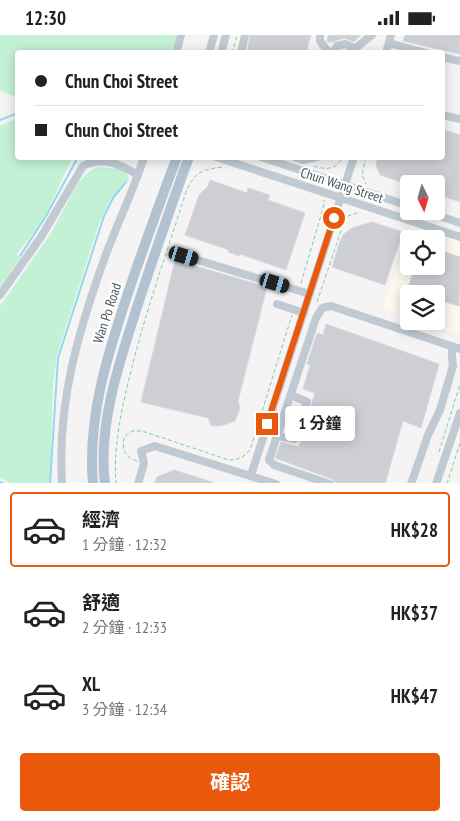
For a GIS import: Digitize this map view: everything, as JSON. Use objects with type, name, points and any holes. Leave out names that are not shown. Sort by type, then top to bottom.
[{"type":"main road","name":"Wan Po Road","points":[[93,483],[93,435],[99,392],[111,345],[150,228],[176,160]]},
{"type":"main road","name":"Wan Po Road","points":[[105,483],[105,434],[112,395],[124,348],[163,227],[188,160]]},
{"type":"street","points":[[177,50],[181,35]]},
{"type":"street","points":[[210,50],[214,35]]},
{"type":"street","points":[[222,50],[226,35]]},
{"type":"street","points":[[242,50],[246,35]]},
{"type":"street","points":[[320,35],[320,41],[327,50]]},
{"type":"street","points":[[355,50],[372,35]]},
{"type":"street","points":[[390,39],[418,50]]},
{"type":"street","points":[[335,50],[342,44],[347,45],[353,50]]},
{"type":"street","points":[[445,58],[460,61]]},
{"type":"street","points":[[445,116],[460,119]]},
{"type":"street","points":[[62,483],[63,425],[66,391],[76,346],[106,257],[143,160]]},
{"type":"street","name":"Chun Wang Street","points":[[225,160],[460,237]]},
{"type":"street","name":"Chun Wang Street","points":[[270,160],[400,203]]},
{"type":"street","points":[[250,475],[353,160]]},
{"type":"street","points":[[0,295],[41,237],[83,166],[90,162],[112,161],[138,175]]},
{"type":"street","points":[[445,218],[460,223]]},
{"type":"street","points":[[184,256],[310,294]]},
{"type":"street","points":[[277,304],[304,313]]},
{"type":"street","points":[[330,483],[271,463],[269,460],[316,318],[322,308],[331,307],[456,347],[452,358],[454,366],[440,410],[428,435],[411,483]]},
{"type":"street","points":[[276,436],[294,439],[306,402],[291,395]]},
{"type":"street","points":[[436,483],[459,417]]},
{"type":"street","points":[[138,483],[144,463],[141,451],[152,446],[158,446],[276,483]]},
{"type":"path","points":[[233,50],[237,35]]},
{"type":"path","points":[[330,169],[341,160]]},
{"type":"path","points":[[365,160],[362,175],[366,184]]},
{"type":"path","points":[[116,483],[115,469],[121,411],[142,326],[192,178],[200,171],[213,168]]},
{"type":"path","points":[[299,290],[324,205]]},
{"type":"path","points":[[345,221],[348,216],[364,211]]},
{"type":"path","points":[[240,458],[250,450],[294,309]]},
{"type":"path","points":[[437,456],[460,383]]},
{"type":"path","points":[[447,483],[460,443]]},
{"type":"shaded area","points":[[411,224],[428,230],[409,230]]},
{"type":"shaded area","points":[[445,236],[460,241],[460,334],[445,329],[445,285],[400,285],[400,314],[383,309],[400,257],[400,275],[445,275]]},
{"type":"green space","points":[[0,35],[176,35],[172,50],[15,50],[15,97],[0,90]]},
{"type":"green space","points":[[15,119],[15,160],[71,160],[46,214],[16,255],[20,259],[0,287],[0,126]]},
{"type":"green space","points":[[97,167],[121,169],[126,171],[129,179],[127,182],[125,181],[109,202],[99,224],[57,355],[53,386],[50,483],[11,483],[0,478],[0,306],[50,235],[78,183],[86,174]]},
{"type":"building","points":[[250,35],[311,35],[307,50],[248,50]]},
{"type":"building","points":[[328,35],[361,35],[354,42],[344,38],[327,42]]},
{"type":"building","points":[[405,35],[460,35],[460,54],[445,50],[403,41]]},
{"type":"building","points":[[445,130],[460,135],[460,202],[445,197],[445,175],[400,175],[400,182],[380,175],[376,165],[377,160],[445,160]]},
{"type":"building","points":[[210,180],[247,193],[248,188],[270,195],[268,200],[305,213],[286,270],[240,254],[239,256],[228,252],[229,250],[185,235],[199,195],[208,186]]},
{"type":"building","points":[[372,222],[400,231],[400,241],[385,285],[332,267],[340,241],[344,234],[352,228]]},
{"type":"building","points":[[445,252],[460,257],[459,306],[445,302],[445,285],[409,285],[412,275],[445,275]]},
{"type":"building","points":[[175,260],[267,287],[238,401],[240,409],[235,421],[224,425],[211,425],[208,418],[141,402]]},
{"type":"building","points":[[326,324],[439,364],[421,428],[403,421],[385,483],[336,483],[332,479],[275,458],[281,442],[299,447],[315,393],[303,389],[310,365],[307,364],[317,333],[323,335]]},
{"type":"building","points":[[174,470],[212,482],[154,483],[157,477]]},
{"type":"waterway","points":[[0,120],[15,114]]},
{"type":"waterway","points":[[20,256],[46,216],[76,160]]},
{"type":"waterway","points":[[50,483],[58,358],[104,216],[113,198],[126,182]]},
{"type":"route","points":[[267,424],[334,218]]}]
